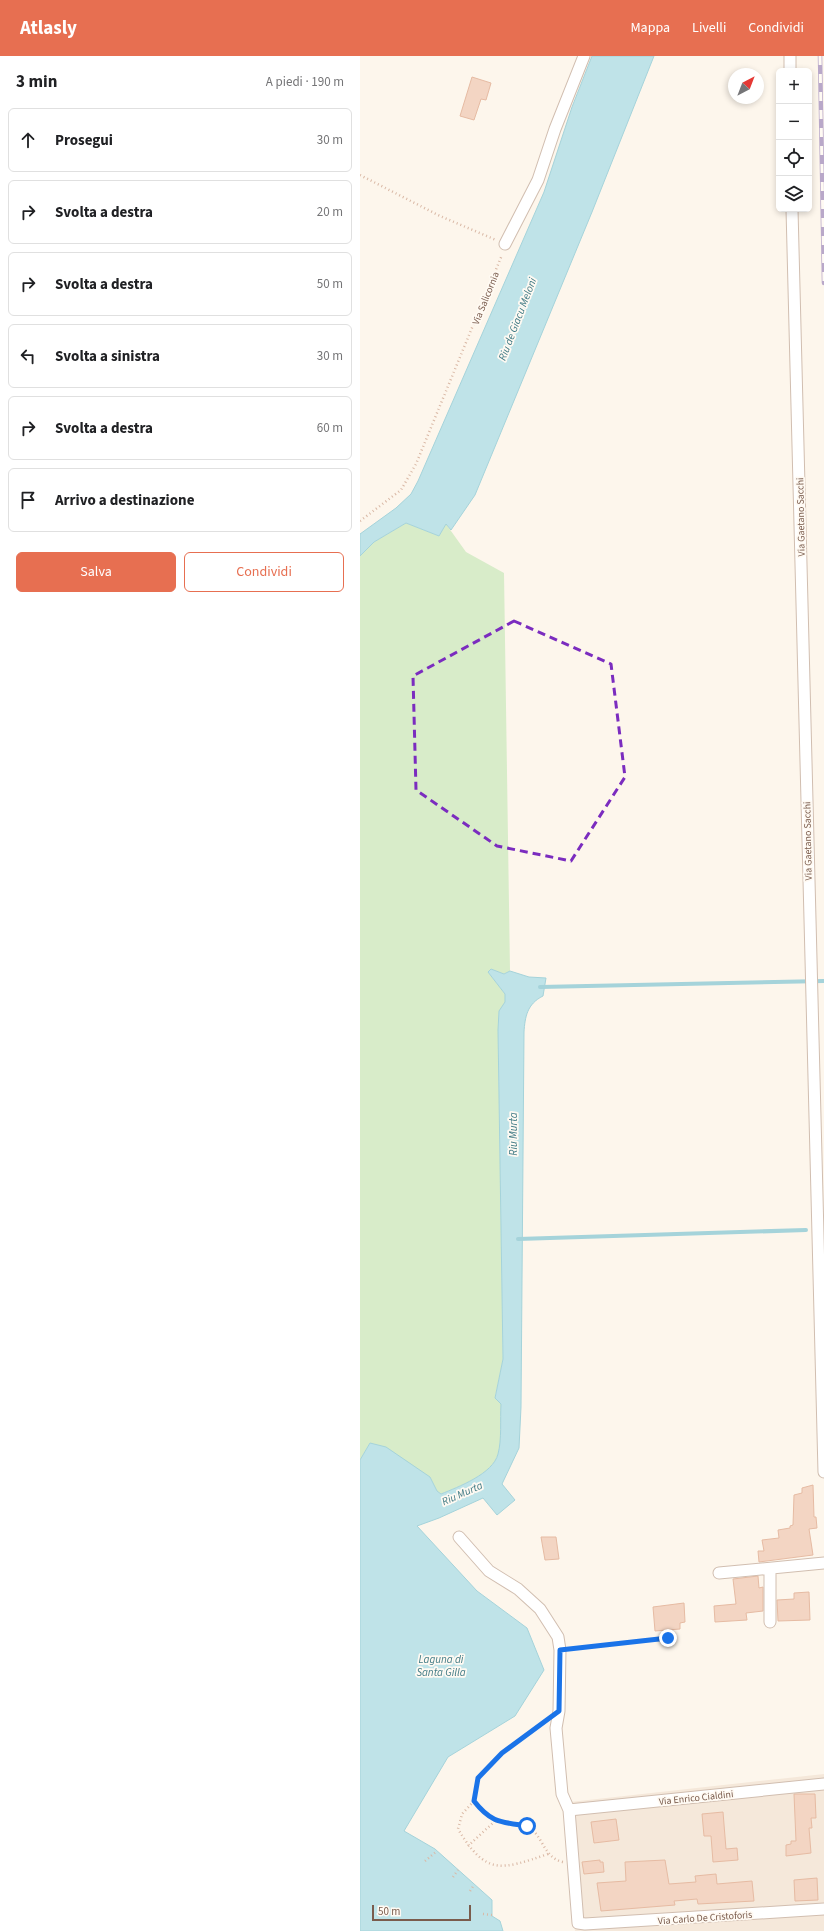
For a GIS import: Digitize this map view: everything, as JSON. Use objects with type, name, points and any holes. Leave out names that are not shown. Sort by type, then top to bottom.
[{"type":"street","points":[[504,244],[538,180],[555,129],[584,56]]},
{"type":"street","points":[[790,56],[790,68]]},
{"type":"street","name":"Via Gaetano Sacchi","points":[[792,212],[824,1472]]},
{"type":"street","points":[[459,1537],[489,1571],[518,1588],[540,1609],[558,1637],[560,1650],[559,1711],[556,1728],[558,1766],[562,1794],[569,1810],[573,1865]]},
{"type":"street","points":[[719,1573],[824,1563]]},
{"type":"street","points":[[770,1569],[770,1622]]},
{"type":"street","name":"Via Enrico Cialdini","points":[[569,1810],[824,1784]]},
{"type":"street","name":"Via Carlo De Cristoforis","points":[[573,1865],[578,1923],[632,1926],[824,1909]]},
{"type":"path","points":[[360,175],[440,216],[504,244]]},
{"type":"path","name":"Via Salicornia","points":[[360,521],[401,490],[416,464],[502,255],[504,244]]},
{"type":"path","points":[[560,1650],[668,1638]]},
{"type":"path","points":[[548,1854],[523,1863],[499,1866],[482,1860],[468,1846],[458,1829],[462,1814],[474,1801],[478,1778],[502,1753],[559,1711]]},
{"type":"path","points":[[474,1801],[481,1810],[495,1821],[527,1826],[539,1838],[548,1854],[559,1862],[573,1865]]},
{"type":"path","points":[[468,1846],[495,1821]]},
{"type":"path","points":[[425,1861],[436,1851]]},
{"type":"path","points":[[453,1877],[458,1870]]},
{"type":"path","points":[[470,1891],[474,1885]]},
{"type":"path","points":[[483,1914],[492,1915]]},
{"type":"highlighted area","points":[[514,621],[611,664],[625,777],[571,861],[497,846],[416,790],[413,676]]},
{"type":"shaded area","points":[[824,1774],[824,1931],[575,1931],[566,1817],[561,1803]]},
{"type":"green space","points":[[406,523],[439,536],[446,524],[466,552],[504,573],[510,971],[504,974],[491,969],[488,972],[505,994],[505,1002],[499,1012],[498,1030],[503,1359],[495,1397],[501,1404],[500,1442],[498,1454],[495,1461],[489,1468],[474,1479],[441,1494],[437,1491],[430,1477],[370,1443],[360,1460],[360,556],[374,542]]},
{"type":"water","name":"Riu de Giacu Meloni","points":[[592,56],[654,56],[592,212],[475,495],[451,530],[446,524],[439,536],[406,523],[374,542],[360,556],[360,534],[396,508],[411,494],[418,481],[544,192],[572,107]]},
{"type":"water","name":"Laguna di Santa Gilla","points":[[491,969],[504,974],[510,971],[529,977],[546,978],[543,996],[533,1003],[528,1011],[524,1032],[521,1407],[519,1448],[502,1484],[515,1500],[497,1515],[483,1498],[439,1518],[417,1526],[477,1591],[527,1628],[544,1670],[515,1716],[448,1757],[404,1831],[435,1849],[492,1900],[492,1916],[500,1921],[503,1931],[360,1931],[360,1460],[370,1443],[386,1447],[430,1477],[437,1491],[441,1494],[465,1484],[482,1474],[495,1461],[499,1448],[501,1404],[495,1398],[503,1359],[498,1030],[499,1011],[505,1002],[505,994],[488,972]]},
{"type":"building","points":[[472,77],[491,83],[486,100],[481,99],[474,120],[460,116]]},
{"type":"building","points":[[813,1485],[814,1517],[816,1517],[817,1528],[809,1529],[813,1555],[759,1562],[758,1551],[764,1551],[762,1540],[779,1538],[778,1530],[790,1528],[790,1526],[793,1525],[794,1495],[802,1493],[802,1488]]},
{"type":"building","points":[[541,1537],[556,1537],[559,1559],[545,1560]]},
{"type":"building","points":[[758,1576],[759,1588],[763,1587],[763,1611],[746,1613],[747,1620],[715,1622],[714,1606],[736,1604],[733,1579]]},
{"type":"building","points":[[809,1592],[810,1620],[778,1621],[777,1600],[794,1599],[794,1593]]},
{"type":"building","points":[[684,1603],[685,1622],[680,1623],[680,1629],[655,1631],[653,1607]]},
{"type":"building","points":[[794,1794],[815,1794],[816,1818],[811,1818],[812,1828],[809,1828],[811,1853],[786,1856],[786,1845],[791,1844],[791,1841],[796,1841]]},
{"type":"building","points":[[723,1812],[726,1849],[737,1848],[738,1860],[713,1862],[711,1836],[704,1836],[702,1814]]},
{"type":"building","points":[[616,1819],[619,1840],[594,1843],[591,1822]]},
{"type":"building","points":[[600,1860],[600,1862],[603,1862],[604,1872],[584,1874],[582,1862]]},
{"type":"building","points":[[665,1860],[669,1884],[696,1882],[695,1876],[716,1874],[717,1884],[752,1881],[754,1901],[698,1904],[697,1899],[674,1901],[675,1905],[601,1911],[597,1883],[626,1881],[625,1862]]},
{"type":"building","points":[[817,1878],[818,1900],[795,1901],[794,1880]]},
{"type":"waterway","name":"Riu Murta","points":[[540,987],[824,981]]},
{"type":"waterway","points":[[518,1239],[806,1230]]},
{"type":"railway","points":[[820,56],[824,283]]},
{"type":"route","points":[[527,1826],[495,1821],[481,1810],[474,1801],[478,1778],[502,1753],[559,1711],[560,1650],[668,1638]]}]
